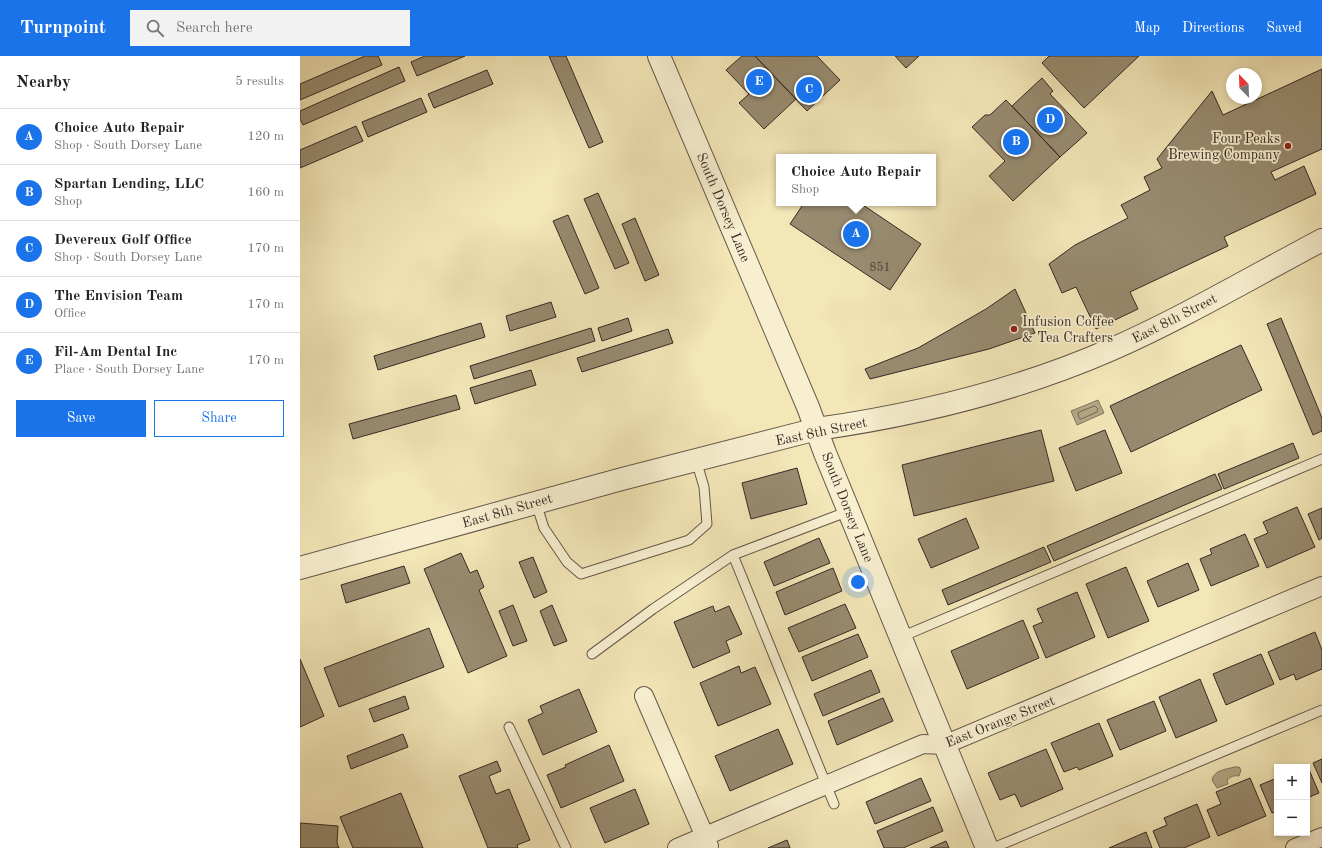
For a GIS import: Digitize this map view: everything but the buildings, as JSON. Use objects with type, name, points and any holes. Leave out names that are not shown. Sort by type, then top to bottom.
[{"type":"street","name":"South Dorsey Lane","points":[[659,56],[817,429],[987,848]]},
{"type":"street","name":"East 8th Street","points":[[300,568],[536,502],[817,429],[843,426],[924,409],[1000,390],[1096,356],[1142,335],[1322,240]]},
{"type":"street","name":"East Orange Street","points":[[677,848],[707,842],[826,785],[923,744],[944,745],[1322,586]]},
{"type":"street","points":[[644,696],[707,842]]},
{"type":"street","points":[[1295,848],[1322,837]]},
{"type":"lane","points":[[901,636],[1322,458]]},
{"type":"lane","points":[[536,502],[544,528],[567,562],[581,574],[689,540],[707,524],[704,487],[696,460]]},
{"type":"lane","points":[[592,654],[653,609],[733,555],[849,511]]},
{"type":"lane","points":[[733,555],[834,804]]},
{"type":"lane","points":[[993,848],[1322,710]]},
{"type":"lane","points":[[509,727],[566,848]]},
{"type":"water","points":[[1098,400],[1104,413],[1077,425],[1071,411]]},
{"type":"water","points":[[1239,767],[1241,770],[1239,776],[1231,777],[1227,780],[1228,784],[1217,788],[1212,780],[1215,774],[1221,770]]},
{"type":"place","name":"Fil-Am Dental Inc","points":[[759,82]]},
{"type":"place","name":"Devereux Golf Office","points":[[809,90]]},
{"type":"place","name":"The Envision Team","points":[[1050,120]]},
{"type":"place","name":"Spartan Lending, LLC","points":[[1016,142]]},
{"type":"place","name":"Four Peaks Brewing Company","points":[[1288,146]]},
{"type":"place","name":"Choice Auto Repair","points":[[856,234]]},
{"type":"place","name":"Infusion Coffee & Tea Crafters","points":[[1014,329]]}]
